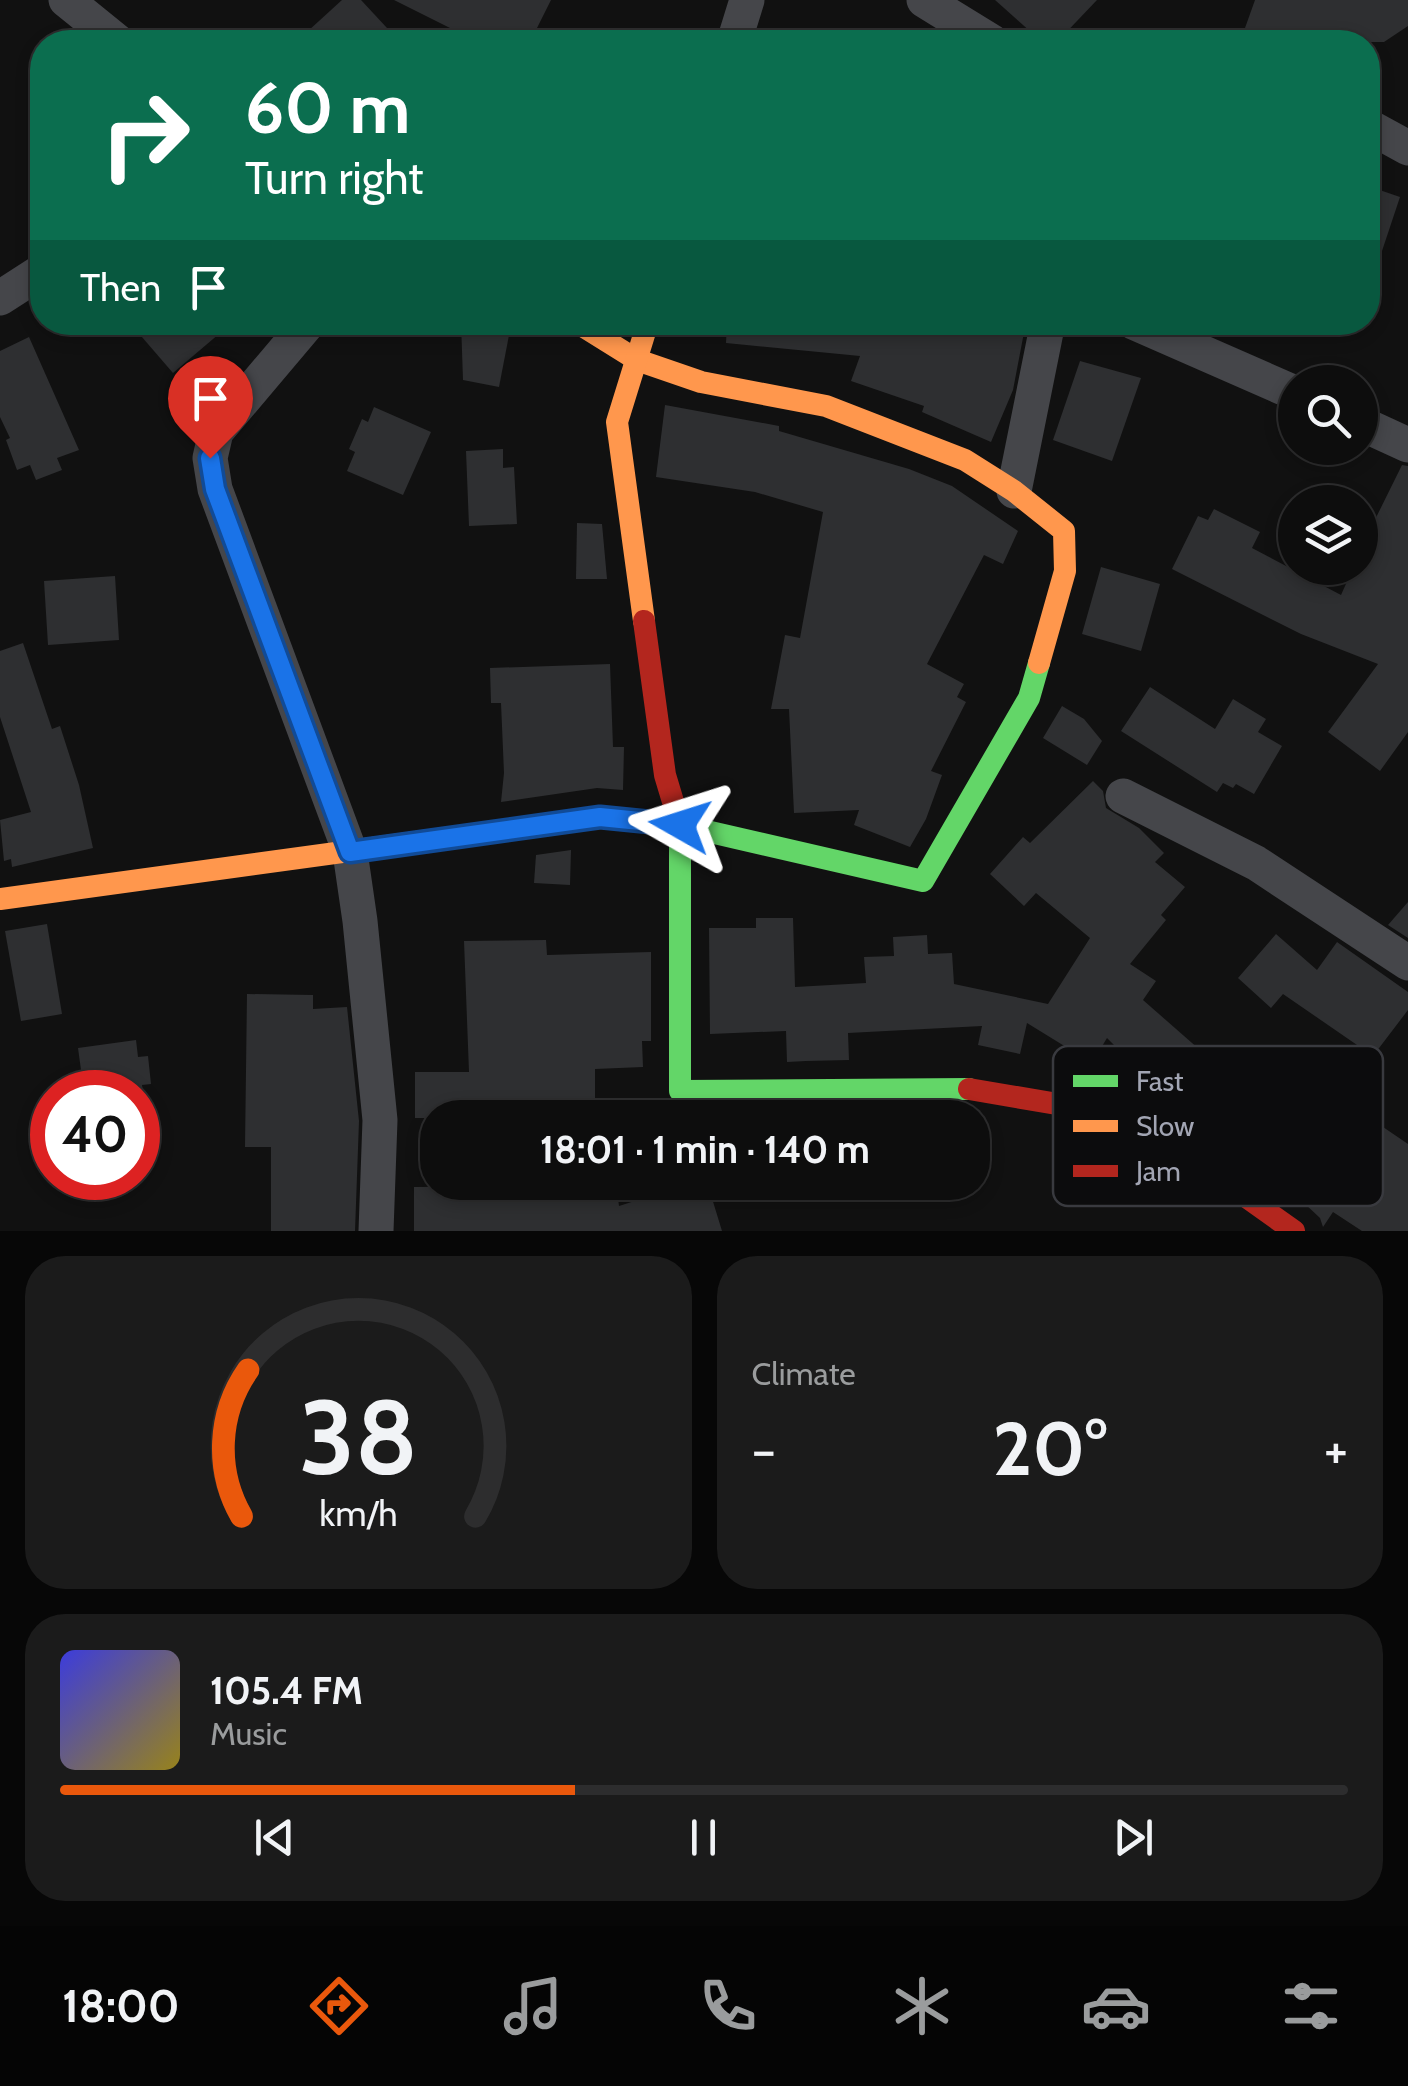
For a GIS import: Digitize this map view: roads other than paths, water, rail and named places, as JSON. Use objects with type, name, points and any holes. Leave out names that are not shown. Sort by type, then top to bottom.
[{"type":"street","points":[[66,0],[103,30]]},
{"type":"street","points":[[738,30],[748,0]]},
{"type":"street","points":[[924,0],[973,30]]},
{"type":"street","points":[[1380,133],[1408,148]]},
{"type":"street","points":[[0,298],[30,279]]},
{"type":"street","points":[[297,335],[216,432],[210,458],[215,489],[350,852],[380,1120],[376,1231]]},
{"type":"street","points":[[0,898],[600,817],[680,825],[923,881],[1028,698],[1066,571],[1064,530],[965,460],[826,406],[701,382],[636,360],[597,335]]},
{"type":"street","points":[[644,335],[617,422],[664,775],[680,825],[680,1090],[983,1090],[1053,1103]]},
{"type":"street","points":[[1014,491],[1045,335]]},
{"type":"street","points":[[1163,335],[1278,386]]},
{"type":"street","points":[[1378,431],[1408,445]]},
{"type":"street","points":[[1123,796],[1256,863],[1408,962]]},
{"type":"street","points":[[1259,1206],[1294,1231]]}]
